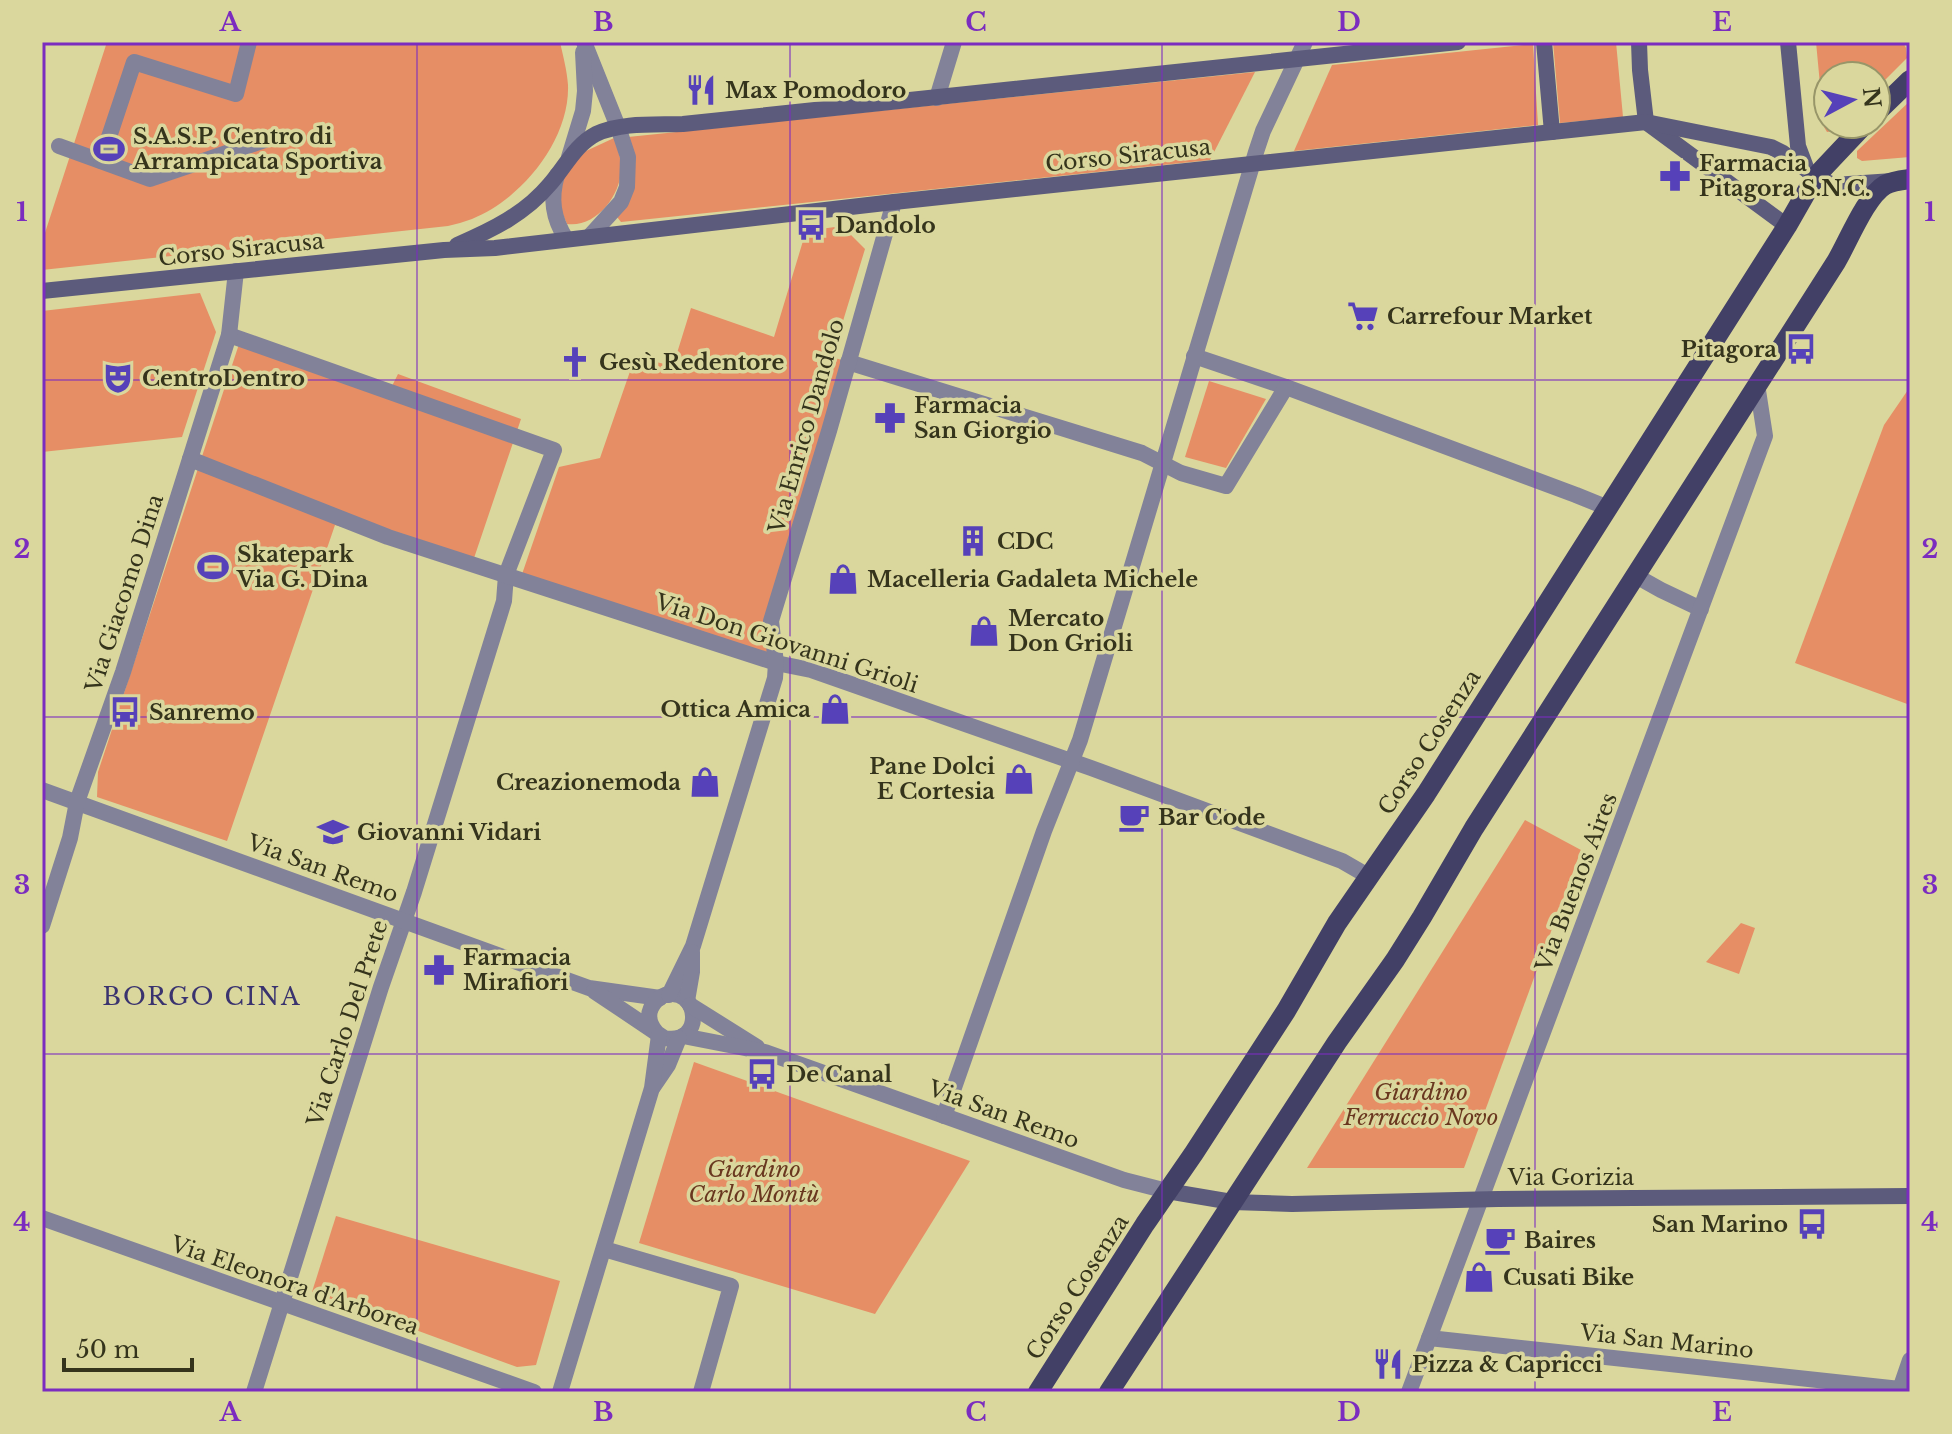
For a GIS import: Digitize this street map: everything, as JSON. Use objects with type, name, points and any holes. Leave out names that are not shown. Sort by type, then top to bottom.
[{"type":"main road","points":[[1892,97],[1910,80]]},
{"type":"main road","name":"Corso Cosenza","points":[[1038,1392],[1270,1035],[1337,923],[1426,794],[1787,226],[1811,174],[1848,140]]},
{"type":"main road","points":[[1109,1392],[1337,1042],[1395,960],[1474,828],[1836,262],[1871,199],[1884,185],[1902,180]]},
{"type":"street","points":[[101,161],[134,62],[236,94],[249,42]]},
{"type":"street","points":[[583,42],[628,157],[627,187],[621,202],[590,236]]},
{"type":"street","points":[[569,157],[583,111],[583,42]]},
{"type":"street","points":[[937,98],[954,42]]},
{"type":"street","name":"Corso Siracusa","points":[[444,250],[496,228],[519,213],[543,191],[569,157],[595,135],[618,127],[683,124],[937,98],[1301,50],[1458,42]]},
{"type":"street","points":[[1544,42],[1552,132]]},
{"type":"street","points":[[1639,42],[1646,122],[1787,226]]},
{"type":"street","points":[[1788,42],[1798,146],[1811,174],[1834,185],[1902,180]]},
{"type":"street","points":[[944,1116],[1044,831],[1080,740],[1263,131],[1301,50]]},
{"type":"street","name":"Corso Siracusa","points":[[42,291],[444,250],[495,248],[1646,122],[1771,147],[1811,174]]},
{"type":"street","points":[[59,146],[150,179],[265,140]]},
{"type":"street","points":[[557,175],[553,207],[558,228],[566,239]]},
{"type":"street","name":"Via Enrico Dandolo","points":[[693,946],[775,678],[771,621],[894,202]]},
{"type":"street","name":"Via Giacomo Dina","points":[[42,926],[70,838],[77,802],[123,672],[229,335],[236,271]]},
{"type":"street","name":"Via Carlo Del Prete","points":[[229,335],[554,450],[506,575],[504,601],[254,1392]]},
{"type":"street","points":[[1194,356],[1286,387],[1608,508]]},
{"type":"street","points":[[848,362],[1142,453],[1181,473],[1226,486],[1286,387]]},
{"type":"street","name":"Via Buenos Aires","points":[[1409,1392],[1765,436],[1757,384]]},
{"type":"street","name":"Via Don Giovanni Grioli","points":[[190,459],[384,535],[776,663],[811,670],[1071,761],[1342,861],[1368,876]]},
{"type":"street","points":[[1636,576],[1701,609]]},
{"type":"street","name":"Via San Remo","points":[[42,790],[589,988],[658,1033]]},
{"type":"street","points":[[664,996],[678,995],[688,1003],[694,1016],[690,1030],[681,1037],[671,1039],[658,1033],[652,1028],[650,1014],[693,946]]},
{"type":"street","points":[[688,1003],[693,946]]},
{"type":"street","name":"Via San Remo","points":[[589,988],[664,996]]},
{"type":"street","name":"Via San Remo","points":[[688,1003],[765,1052]]},
{"type":"street","points":[[560,1392],[652,1088],[658,1033]]},
{"type":"street","points":[[652,1088],[668,1065],[681,1037]]},
{"type":"street","name":"Via San Remo","points":[[681,1037],[765,1052],[1124,1180],[1232,1202]]},
{"type":"street","name":"Via Gorizia","points":[[1232,1202],[1292,1204],[1910,1196]]},
{"type":"street","name":"Via Eleonora d'Arborea","points":[[42,1218],[534,1392]]},
{"type":"street","points":[[604,1249],[731,1286],[701,1392]]},
{"type":"street","name":"Via San Marino","points":[[1429,1338],[1899,1390],[1910,1360]]},
{"type":"green space","points":[[107,42],[560,42],[568,85],[566,106],[561,126],[540,165],[491,210],[466,221],[448,226],[42,270],[42,242]]},
{"type":"green space","points":[[1553,42],[1616,42],[1623,117],[1560,123]]},
{"type":"green space","points":[[1816,42],[1903,42],[1907,58],[1892,73],[1892,60],[1818,60]]},
{"type":"green space","points":[[1533,44],[1538,125],[1294,151],[1332,65]]},
{"type":"green space","points":[[1255,72],[1210,160],[621,222],[617,217],[628,137]]},
{"type":"green space","points":[[1910,101],[1910,157],[1862,161],[1857,158],[1857,151],[1869,140],[1892,140],[1892,118]]},
{"type":"green space","points":[[614,138],[621,170],[611,200],[587,221],[567,224],[559,205],[559,192],[567,169],[586,151]]},
{"type":"green space","points":[[842,226],[865,249],[832,357],[848,362],[771,621],[776,663],[520,580],[559,467],[600,458],[635,357],[673,366],[691,308],[774,337],[806,231]]},
{"type":"green space","points":[[200,293],[216,332],[182,437],[42,452],[42,311]]},
{"type":"green space","points":[[242,335],[392,386],[398,374],[521,419],[472,564],[335,525],[227,841],[97,797],[98,772]]},
{"type":"green space","points":[[1209,381],[1266,399],[1226,468],[1185,457]]},
{"type":"green space","points":[[1910,387],[1910,705],[1795,663],[1884,425]]},
{"type":"green space","name":"Giardino Ferruccio Novo","points":[[1525,820],[1581,850],[1464,1168],[1307,1168]]},
{"type":"green space","points":[[1741,923],[1755,928],[1739,974],[1706,962]]},
{"type":"green space","name":"Giardino Carlo Montù","points":[[694,1062],[970,1161],[875,1314],[639,1243]]},
{"type":"green space","points":[[336,1216],[560,1281],[536,1365],[517,1367],[312,1292]]},
{"type":"place","name":"Max Pomodoro","points":[[701,90]]},
{"type":"place","name":"S.A.S.P. Centro di Arrampicata Sportiva","points":[[109,149]]},
{"type":"place","name":"Farmacia Pitagora S.N.C.","points":[[1675,176]]},
{"type":"place","name":"Dandolo","points":[[811,225]]},
{"type":"place","name":"Carrefour Market","points":[[1363,316]]},
{"type":"place","name":"Pitagora","points":[[1801,349]]},
{"type":"place","name":"Gesù Redentore","points":[[575,362]]},
{"type":"place","name":"CentroDentro","points":[[118,378]]},
{"type":"place","name":"Farmacia San Giorgio","points":[[890,418]]},
{"type":"place","name":"CDC","points":[[973,541]]},
{"type":"place","name":"Skatepark Via G. Dina","points":[[213,567]]},
{"type":"place","name":"Macelleria Gadaleta Michele","points":[[843,579]]},
{"type":"place","name":"Mercato Don Grioli","points":[[984,631]]},
{"type":"place","name":"Ottica Amica","points":[[835,709]]},
{"type":"place","name":"Sanremo","points":[[125,712]]},
{"type":"place","name":"Pane Dolci E Cortesia","points":[[1019,779]]},
{"type":"place","name":"Creazionemoda","points":[[705,782]]},
{"type":"place","name":"Bar Code","points":[[1134,817]]},
{"type":"place","name":"Giovanni Vidari","points":[[333,832]]},
{"type":"place","name":"Farmacia Mirafiori","points":[[439,970]]},
{"type":"place","name":"De Canal","points":[[762,1074]]},
{"type":"place","name":"San Marino","points":[[1812,1224]]},
{"type":"place","name":"Baires","points":[[1500,1240]]},
{"type":"place","name":"Cusati Bike","points":[[1479,1277]]},
{"type":"place","name":"Pizza & Capricci","points":[[1388,1364]]},
{"type":"district","name":"BORGO CINA","points":[[202,997]]}]
